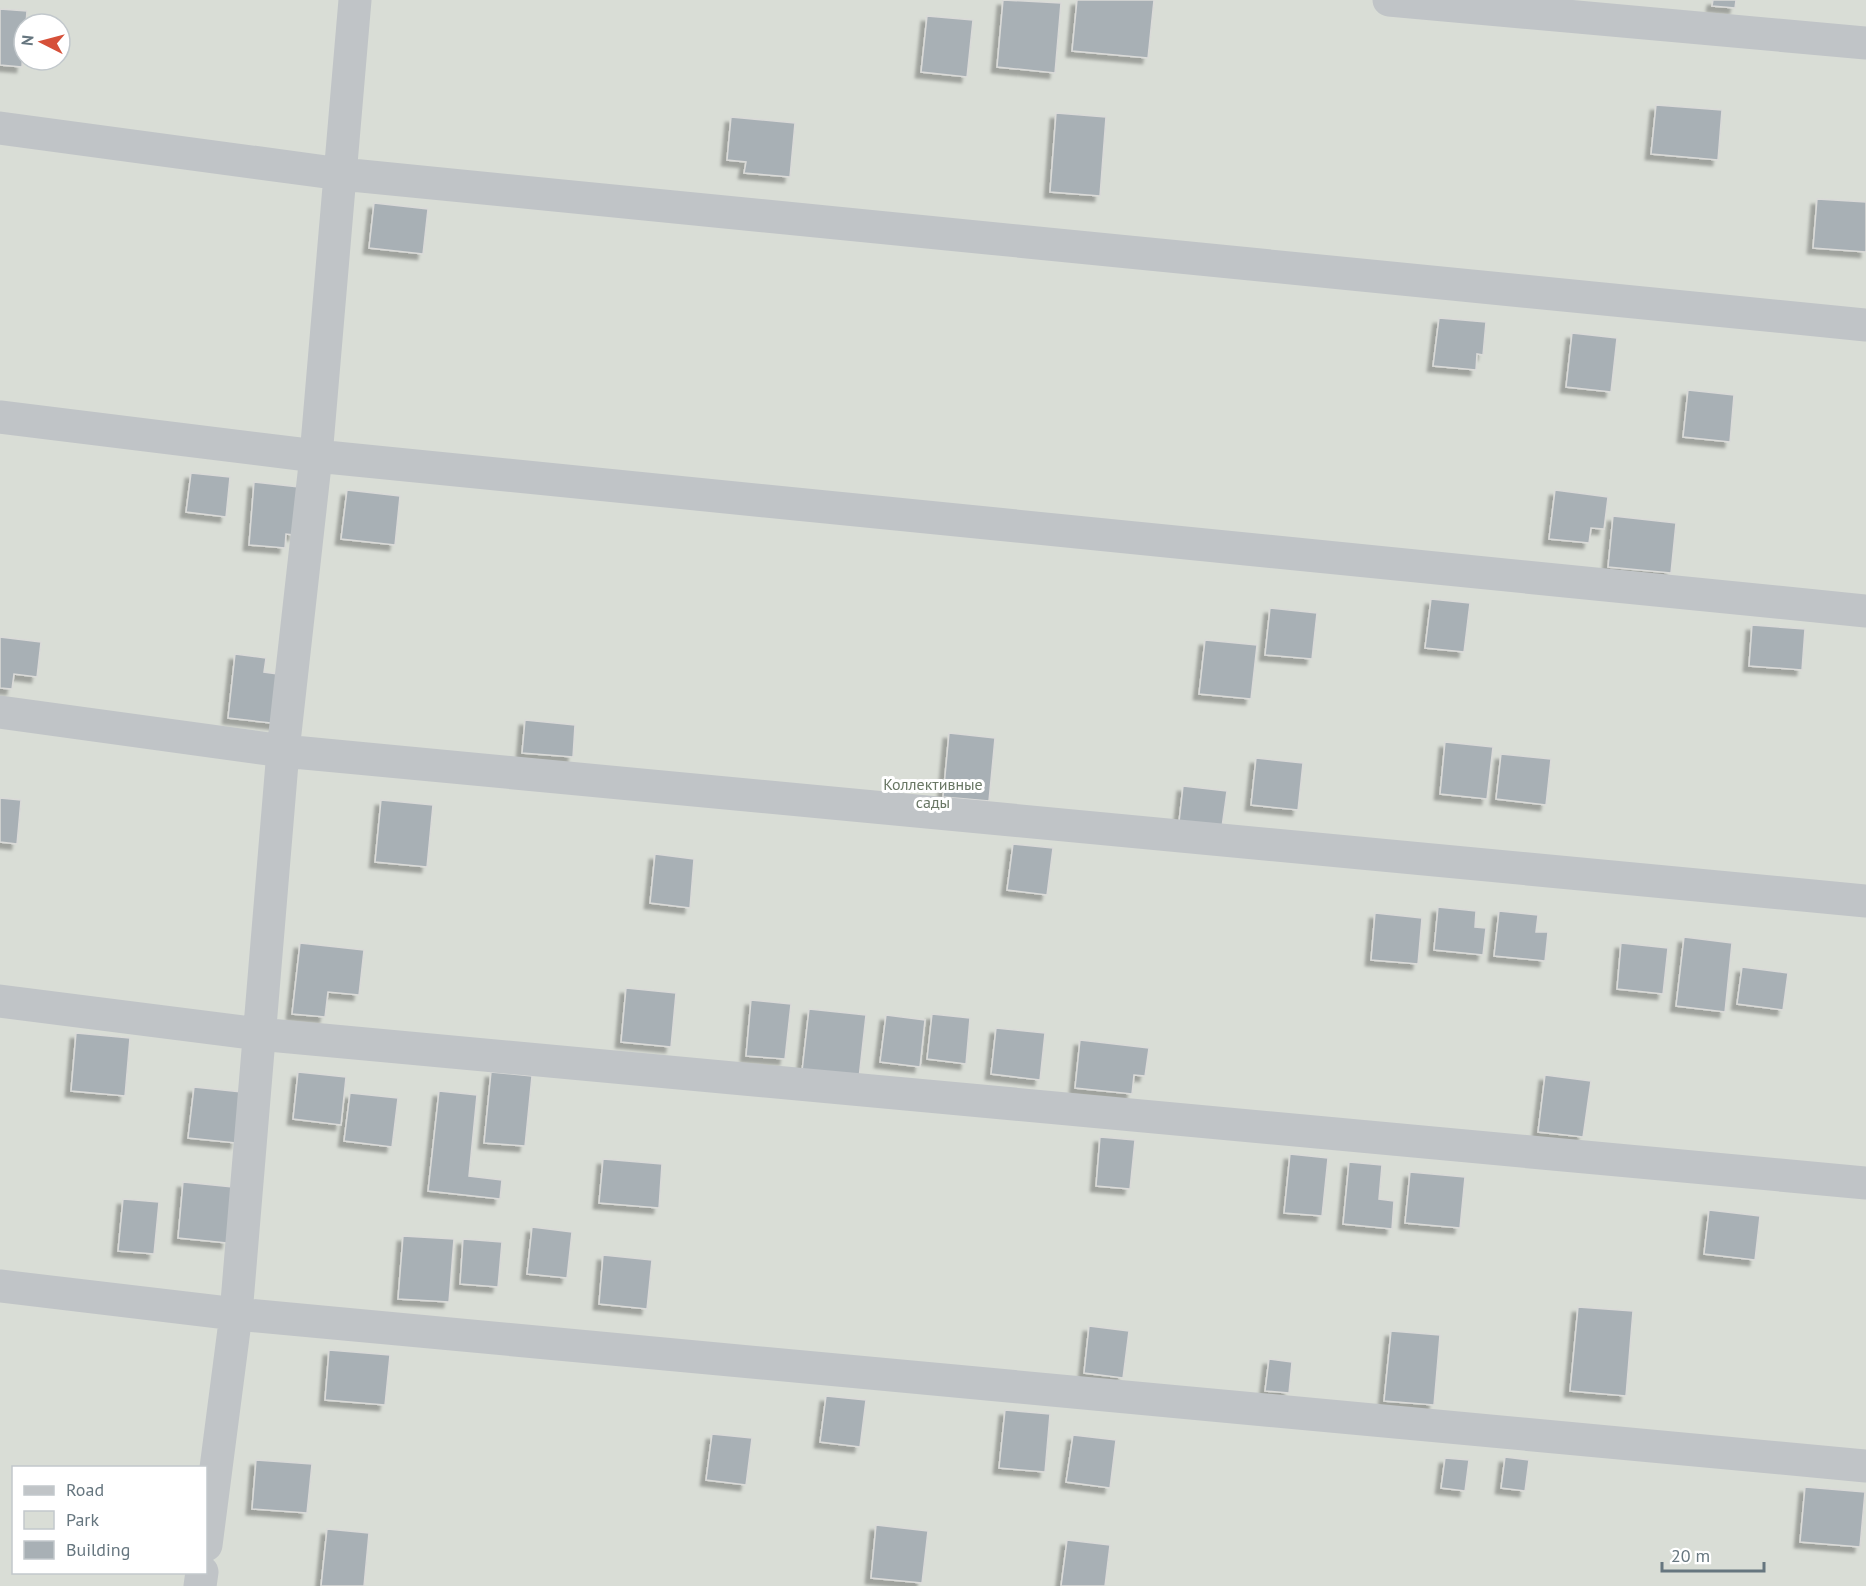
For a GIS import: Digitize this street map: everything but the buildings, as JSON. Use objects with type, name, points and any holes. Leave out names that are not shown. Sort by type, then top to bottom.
[{"type":"street","points":[[207,1537],[236,1314],[283,751],[316,456],[356,0]]},
{"type":"street","points":[[1389,0],[1866,43]]},
{"type":"street","points":[[0,128],[341,174],[1866,325]]},
{"type":"street","points":[[0,417],[316,456],[1866,610]]},
{"type":"street","points":[[0,711],[283,751],[1866,901]]},
{"type":"street","points":[[0,1001],[258,1034],[1866,1183]]},
{"type":"street","points":[[0,1286],[236,1314],[1866,1466]]},
{"type":"green space","name":"Коллективные сады","points":[[0,0],[1866,0],[1866,1586],[0,1586]]}]
